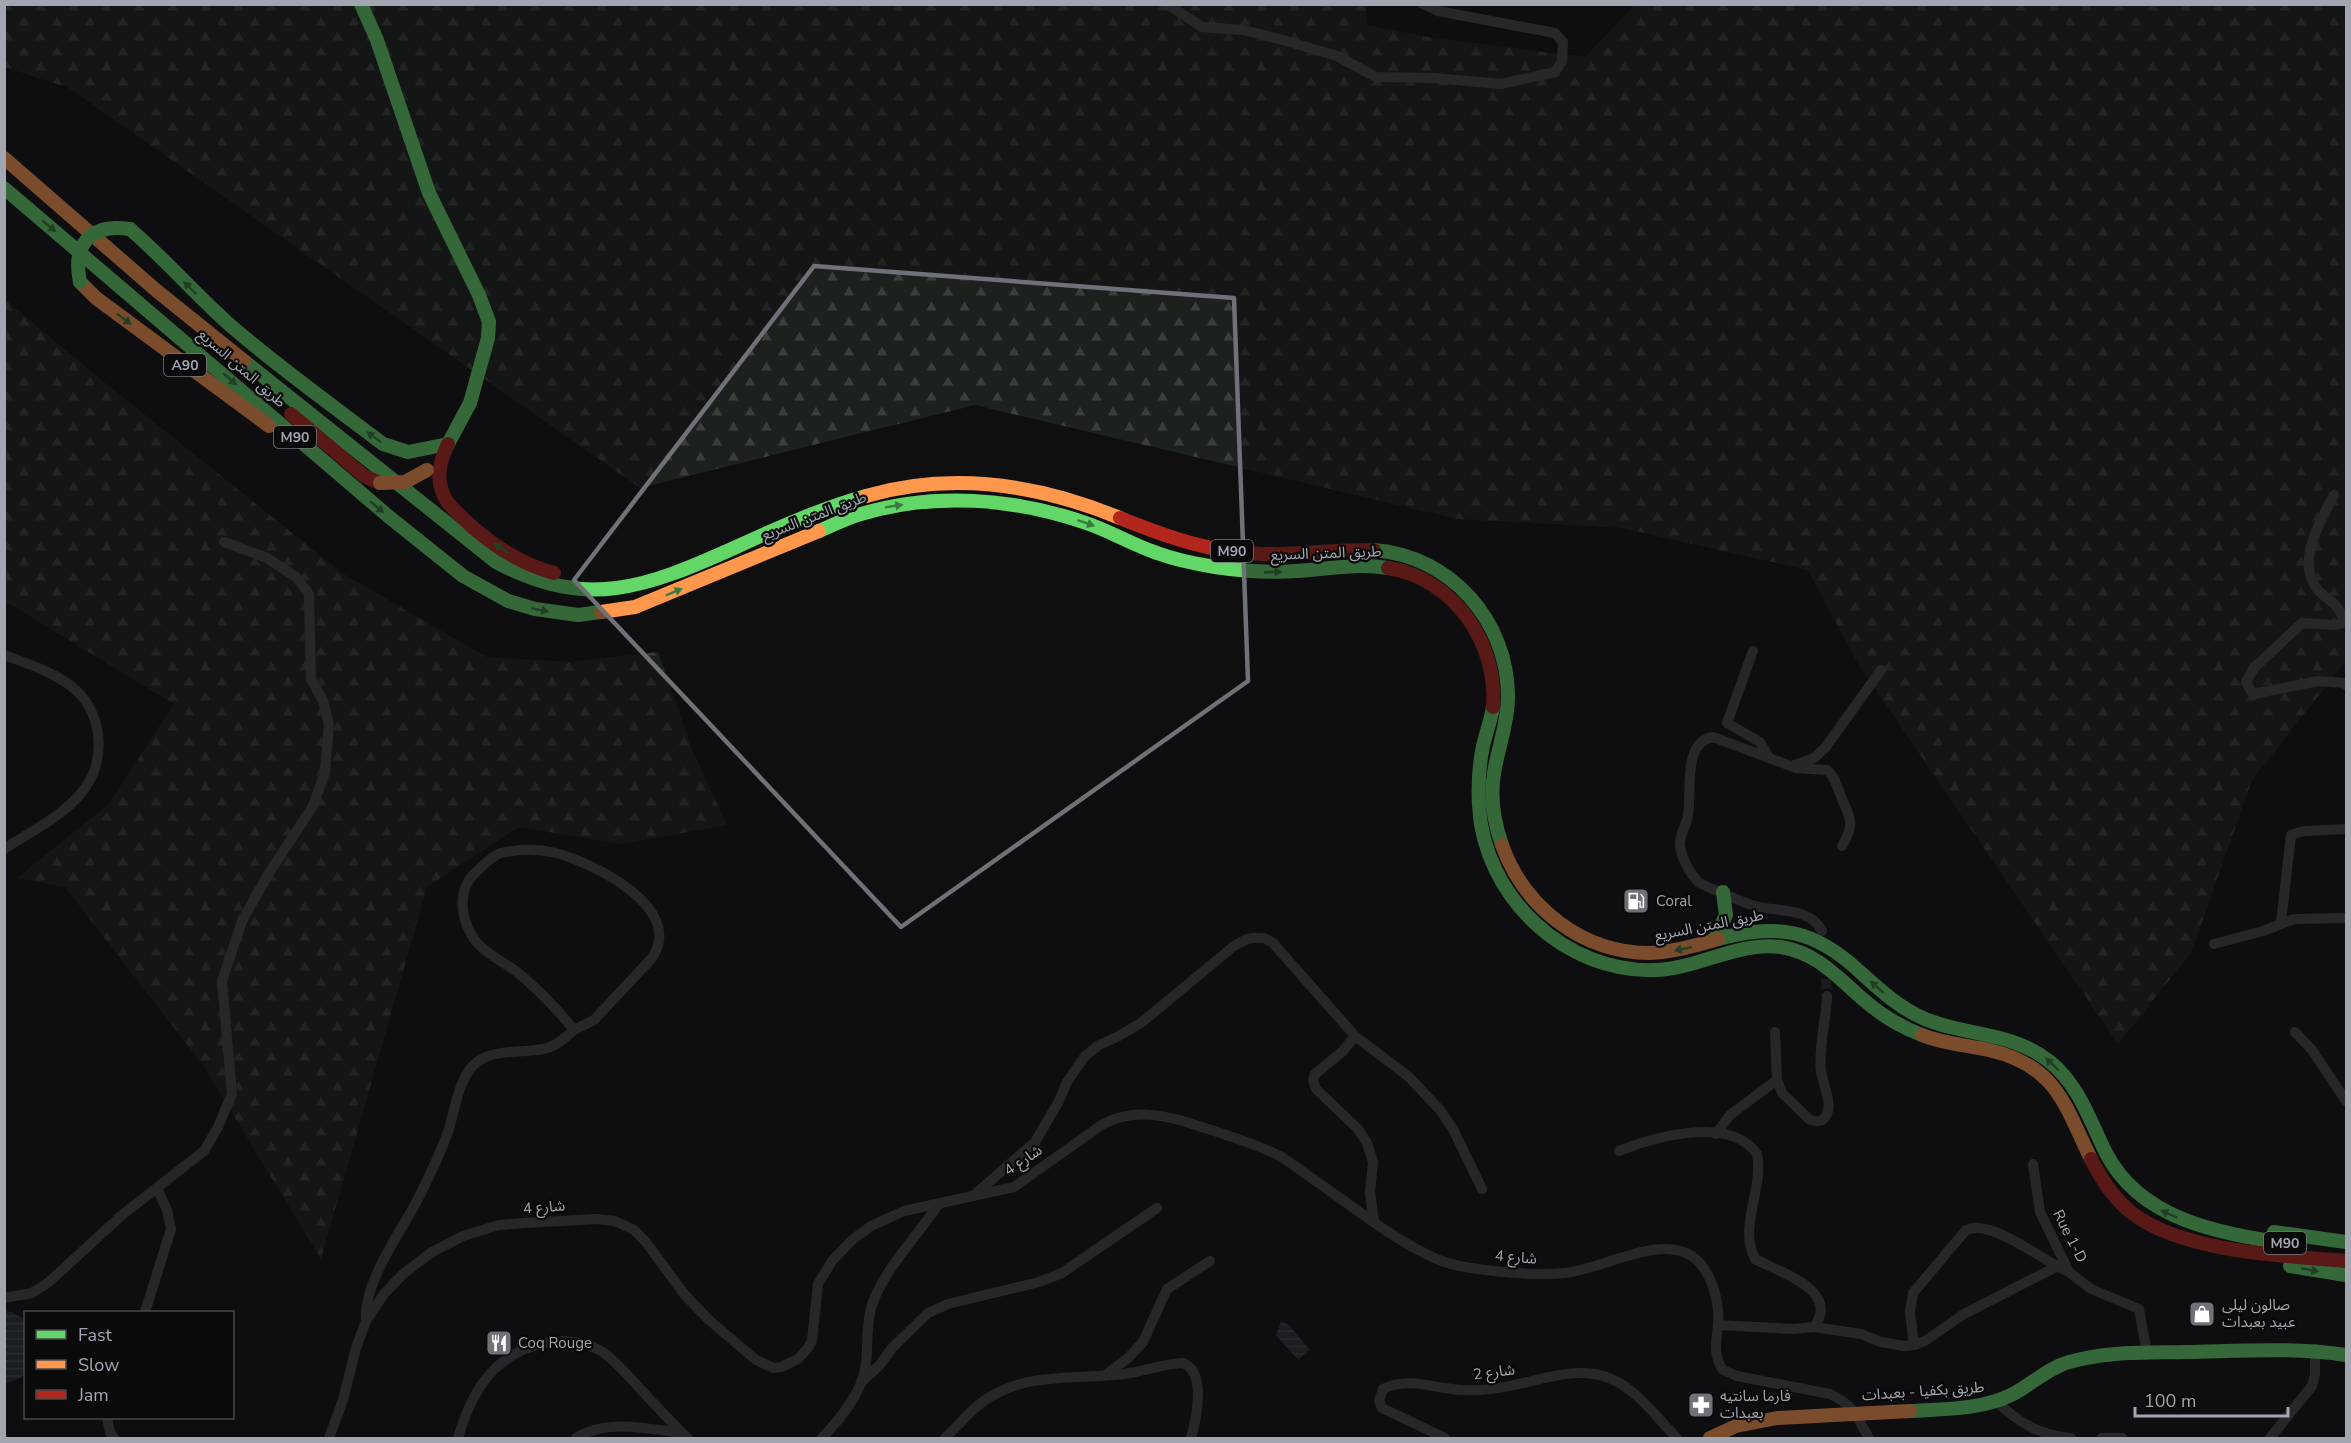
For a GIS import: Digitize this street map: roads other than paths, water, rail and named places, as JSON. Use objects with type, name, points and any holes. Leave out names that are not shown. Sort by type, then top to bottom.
[{"type":"main road","points":[[361,4],[377,40],[429,193],[489,322],[489,338],[470,403],[440,461],[440,485],[446,501],[482,535],[536,568],[614,589]]},
{"type":"main road","name":"طريق المتن السريع","points":[[4,158],[157,291],[496,562],[517,574],[545,584],[588,590],[614,589],[640,584],[689,568],[848,500],[892,489],[952,482],[1001,485],[1053,494],[1157,534],[1218,550],[1287,554],[1369,548],[1405,555],[1442,572],[1472,597],[1490,622],[1506,664],[1509,692],[1505,726],[1494,768],[1492,787],[1504,852],[1515,876],[1534,900],[1564,927],[1589,941],[1611,948],[1650,953],[1683,949],[1761,929],[1799,933],[1832,947],[1883,992],[1916,1016],[1946,1026],[2006,1037],[2026,1045],[2045,1057],[2076,1088],[2089,1111],[2109,1161],[2133,1191],[2151,1205],[2172,1216],[2224,1230]]},
{"type":"main road","name":"طريق المتن السريع","points":[[4,188],[462,576],[508,601],[535,609],[578,615],[635,607],[859,514],[937,500],[987,501],[1020,505],[1090,525],[1159,553],[1219,567],[1260,572],[1369,566],[1411,573],[1431,583],[1460,608],[1479,636],[1486,652],[1494,697],[1477,786],[1483,839],[1490,861],[1513,901],[1555,942],[1600,962],[1651,970],[1671,969],[1754,946],[1772,945],[1789,948],[1822,962],[1871,1007],[1914,1032],[1944,1042],[2002,1052],[2022,1060],[2043,1074],[2065,1099],[2092,1162],[2105,1184],[2122,1205],[2158,1228],[2234,1249]]},
{"type":"main road","name":"A90","points":[[232,327],[130,229],[111,227],[91,234],[80,248],[76,257],[76,270],[80,282],[96,298],[248,412],[276,430],[297,438]]},
{"type":"main road","points":[[157,291],[168,292],[213,324],[232,327],[394,450],[409,452],[448,444]]},
{"type":"main road","name":"A90","points":[[183,339],[202,343],[218,354],[364,476],[380,483],[408,482],[440,461]]},
{"type":"main road","points":[[1715,939],[1726,915],[1723,892]]},
{"type":"main road","points":[[2224,1230],[2268,1232],[2346,1242]]},
{"type":"main road","name":"M90","points":[[2224,1230],[2265,1240],[2346,1251]]},
{"type":"main road","points":[[2234,1249],[2264,1261],[2346,1275]]},
{"type":"main road","name":"M90","points":[[2234,1249],[2346,1261]]},
{"type":"main road","name":"طريق بكفيا - بعبدات","points":[[1710,1438],[1752,1422],[1856,1412],[1956,1408],[1996,1401],[2020,1391],[2045,1373],[2068,1362],[2102,1355],[2257,1348],[2315,1350],[2346,1355]]},
{"type":"street","points":[[1167,4],[1202,27],[1243,30],[1283,40],[1336,56],[1383,78],[1433,78],[1501,84],[1555,72],[1562,61],[1563,42],[1555,33],[1438,11],[1424,4]]},
{"type":"street","points":[[2334,495],[2319,524],[2310,552],[2309,574],[2319,591],[2337,606],[2345,622],[2336,625],[2302,623],[2254,668],[2246,682],[2253,694],[2318,681],[2346,685]]},
{"type":"street","points":[[4,1298],[32,1293],[39,1289],[122,1215],[204,1151],[219,1127],[232,1094],[222,981],[242,921],[269,873],[313,806],[325,772],[329,724],[323,701],[311,679],[309,594],[296,577],[267,558],[224,542]]},
{"type":"street","points":[[1753,651],[1727,724],[1761,742],[1769,758]]},
{"type":"street","points":[[4,655],[62,680],[83,696],[93,714],[99,737],[99,752],[90,780],[74,801],[4,849]]},
{"type":"street","points":[[1791,766],[1814,758],[1825,748],[1881,670]]},
{"type":"street","points":[[1822,931],[1819,925],[1804,915],[1757,907],[1699,883],[1688,869],[1682,852],[1680,836],[1688,816],[1688,786],[1696,749],[1705,739],[1713,737],[1791,766],[1827,770],[1836,780],[1840,794],[1848,807],[1849,831],[1842,846]]},
{"type":"street","points":[[2281,923],[2291,835],[2304,831],[2346,830]]},
{"type":"street","points":[[366,1321],[367,1295],[434,1166],[471,1067],[488,1057],[553,1046],[574,1030],[594,1020],[656,952],[659,939],[656,918],[635,896],[607,874],[557,853],[536,850],[498,854],[486,862],[465,885],[462,892],[470,933],[484,949],[539,992],[574,1030]]},
{"type":"street","points":[[2214,944],[2263,931],[2281,923],[2307,918],[2346,918]]},
{"type":"street","points":[[974,1196],[1035,1142],[1059,1101],[1067,1082],[1085,1056],[1099,1045],[1141,1023],[1227,950],[1246,939],[1264,938],[1273,943],[1355,1036],[1408,1077],[1440,1110],[1453,1129],[1482,1189]]},
{"type":"street","points":[[1775,1032],[1777,1080],[1782,1093],[1809,1119],[1813,1122],[1820,1122],[1827,1116],[1827,1099],[1821,1070],[1827,996]]},
{"type":"street","points":[[2295,1032],[2312,1050],[2346,1101]]},
{"type":"street","points":[[1355,1036],[1338,1056],[1316,1071],[1313,1080],[1316,1089],[1358,1129],[1370,1149],[1373,1162],[1370,1192],[1374,1222]]},
{"type":"street","points":[[1716,1134],[1730,1115],[1777,1080]]},
{"type":"street","name":"شارع 4","points":[[329,1438],[343,1400],[356,1348],[366,1321],[384,1294],[403,1274],[432,1252],[463,1236],[499,1226],[607,1219],[634,1230],[646,1242],[684,1294],[709,1320],[740,1348],[766,1365],[781,1368],[798,1359],[808,1348],[812,1341],[818,1284],[841,1250],[861,1233],[886,1218],[904,1211],[1014,1187],[1103,1124],[1117,1117],[1148,1114],[1177,1118],[1237,1138],[1281,1157],[1404,1242],[1440,1260],[1459,1266],[1530,1274],[1568,1273],[1648,1252],[1668,1249],[1683,1252],[1697,1261],[1710,1280],[1718,1325],[1715,1339],[1717,1356],[1720,1365],[1729,1374],[1830,1394],[1842,1400],[1856,1412]]},
{"type":"street","points":[[1619,1151],[1674,1134],[1696,1132],[1716,1134],[1745,1142],[1757,1154],[1756,1190],[1748,1236],[1749,1244],[1755,1259],[1803,1283],[1814,1292],[1821,1308],[1820,1320],[1814,1327]]},
{"type":"street","name":"Rue 1-D","points":[[2033,1164],[2040,1212],[2069,1272],[2091,1289],[2139,1309],[2147,1353]]},
{"type":"street","points":[[145,1311],[171,1228],[167,1210],[157,1188]]},
{"type":"street","points":[[822,1438],[842,1415],[861,1382],[865,1368],[871,1306],[879,1288],[938,1205]]},
{"type":"street","points":[[861,1382],[928,1313],[948,1304],[1039,1282],[1062,1273],[1157,1208]]},
{"type":"street","points":[[1914,1345],[1910,1312],[1913,1293],[1966,1230],[1978,1227],[2012,1239],[2023,1244],[2055,1267],[2069,1272]]},
{"type":"street","points":[[1107,1374],[1128,1358],[1143,1342],[1167,1289],[1210,1261]]},
{"type":"street","points":[[1718,1325],[1794,1329],[1814,1327],[1861,1334],[1881,1342],[1904,1346],[1914,1345],[1925,1341],[1964,1314],[2055,1267]]},
{"type":"street","points":[[458,1438],[471,1406],[497,1367],[511,1356],[529,1348],[568,1341],[600,1351],[619,1366],[685,1436]]},
{"type":"street","points":[[2270,1438],[2312,1386],[2315,1374],[2315,1350]]},
{"type":"street","points":[[945,1438],[982,1402],[1009,1387],[1038,1379],[1107,1374],[1187,1364],[1195,1381],[1199,1399],[1191,1438]]},
{"type":"street","name":"شارع 2","points":[[1445,1438],[1382,1408],[1379,1401],[1383,1389],[1406,1382],[1460,1390],[1478,1390],[1513,1386],[1567,1374],[1598,1375],[1615,1380],[1630,1390],[1677,1438]]},
{"type":"street","points":[[1996,1401],[2024,1425],[2038,1432],[2071,1438]]},
{"type":"street","points":[[1856,1412],[1869,1438]]},
{"type":"street","points":[[107,1419],[114,1438]]},
{"type":"street","points":[[576,1438],[594,1430],[615,1426],[685,1436]]},
{"type":"street","points":[[2102,1438],[2122,1438]]},
{"type":"tunnel","points":[[1825,964],[1827,996]]},
{"type":"place","name":"Coral","points":[[1636,901]]},
{"type":"place","name":"صالون ليلى عبيد بعبدات","points":[[2202,1314]]},
{"type":"place","name":"Coq Rouge","points":[[499,1343]]},
{"type":"place","name":"فارما سانتيه بعبدات","points":[[1701,1405]]}]
